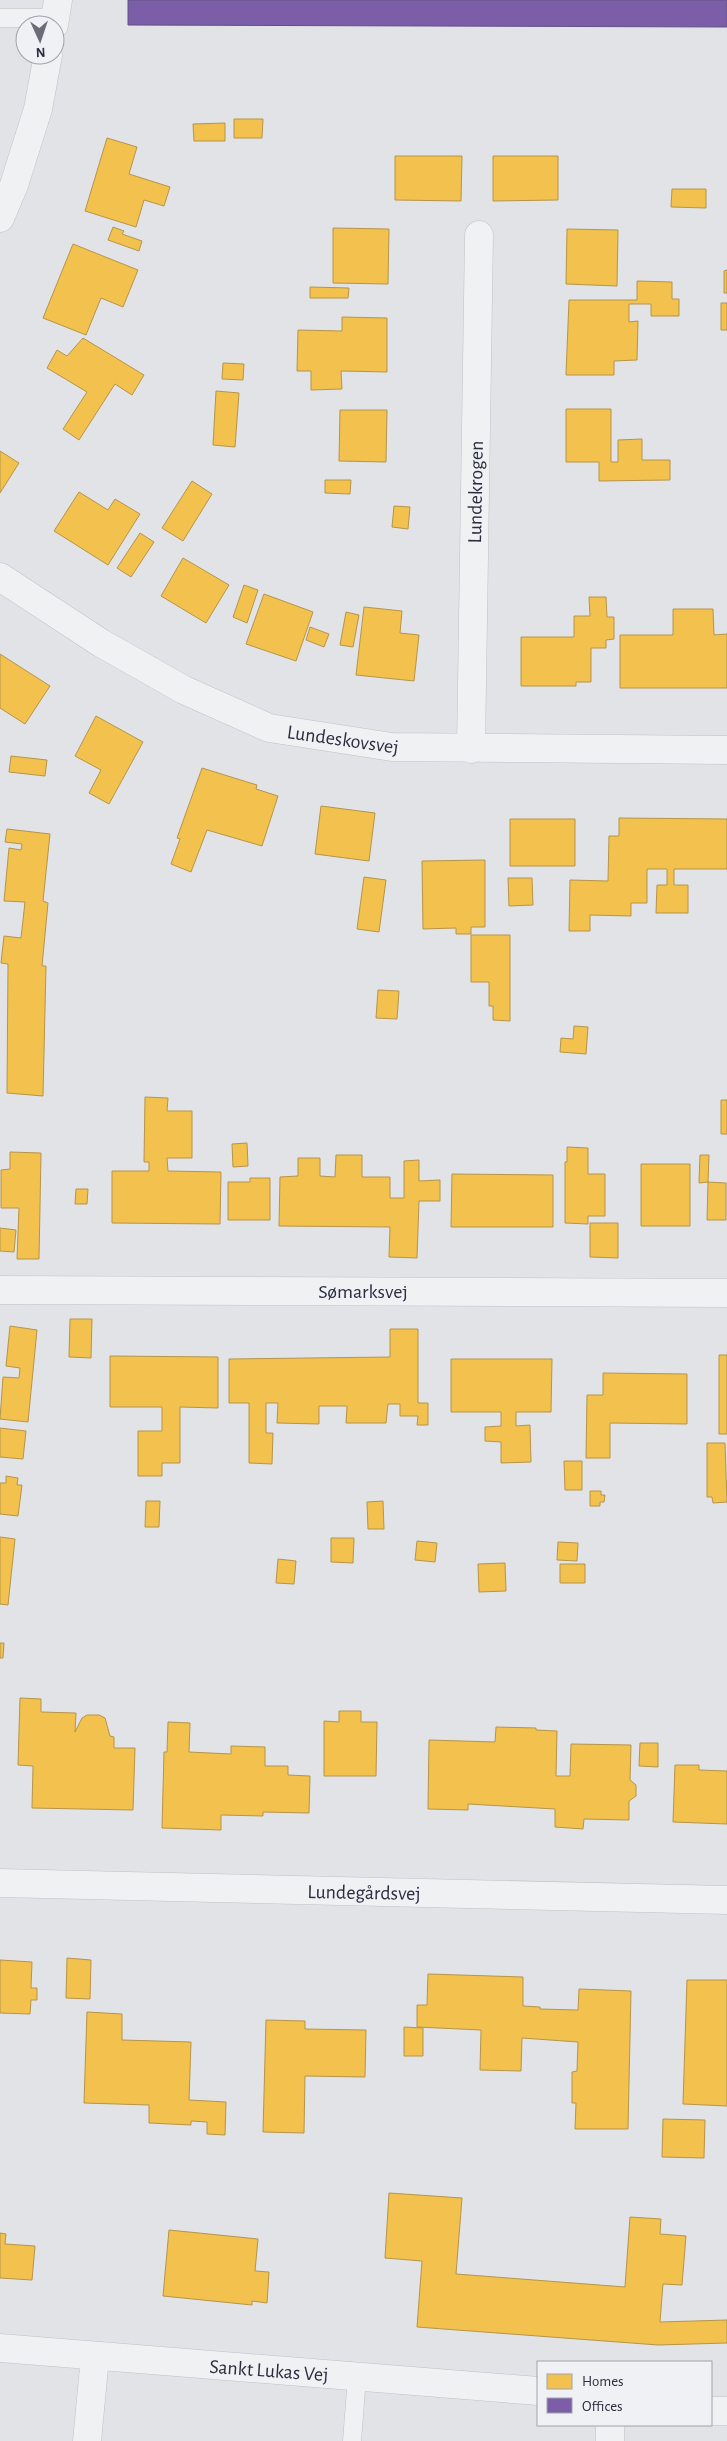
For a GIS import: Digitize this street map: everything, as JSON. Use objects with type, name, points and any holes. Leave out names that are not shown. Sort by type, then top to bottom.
[{"type":"street","points":[[0,218],[14,186],[35,118],[46,65]]},
{"type":"street","name":"Lundekrogen","points":[[471,749],[479,235]]},
{"type":"street","name":"Lundeskovsvej","points":[[0,577],[101,643],[184,690],[269,728],[375,746],[471,749],[727,750]]},
{"type":"street","name":"Sømarksvej","points":[[0,1290],[727,1293]]},
{"type":"street","name":"Lundegårdsvej","points":[[0,1883],[727,1900]]},
{"type":"street","name":"Sankt Lukas Vej","points":[[0,2348],[537,2391]]},
{"type":"street","points":[[88,2441],[95,2357]]},
{"type":"street","points":[[712,2411],[727,2411]]},
{"type":"street","points":[[610,2426],[610,2441]]},
{"type":"lane","points":[[0,18],[56,14]]},
{"type":"lane","points":[[352,2441],[357,2377]]},
{"type":"building: Homes","points":[[234,119],[263,119],[262,138],[234,138]]},
{"type":"building: Homes","points":[[225,123],[225,141],[194,141],[193,124]]},
{"type":"building: Homes","points":[[107,138],[137,147],[129,174],[170,187],[164,206],[144,200],[136,227],[85,211]]},
{"type":"building: Homes","points":[[395,156],[462,156],[461,201],[395,200]]},
{"type":"building: Homes","points":[[493,156],[558,156],[558,200],[493,201]]},
{"type":"building: Homes","points":[[672,189],[706,189],[706,208],[671,207]]},
{"type":"building: Homes","points":[[113,227],[124,231],[122,234],[142,241],[139,251],[108,240]]},
{"type":"building: Homes","points":[[333,228],[389,229],[388,284],[333,283]]},
{"type":"building: Homes","points":[[567,229],[618,230],[617,286],[566,284]]},
{"type":"building: Homes","points":[[73,244],[138,270],[123,307],[101,298],[86,335],[43,318]]},
{"type":"building: Homes","points":[[727,270],[727,293],[724,293],[724,271]]},
{"type":"building: Homes","points":[[637,281],[672,282],[672,299],[679,299],[679,316],[651,316],[651,304],[629,304],[629,322],[638,321],[637,360],[614,361],[614,375],[566,375],[569,300],[637,300]]},
{"type":"building: Homes","points":[[310,287],[349,288],[348,298],[310,298]]},
{"type":"building: Homes","points":[[721,303],[727,303],[727,330],[721,330]]},
{"type":"building: Homes","points":[[342,317],[387,318],[387,372],[341,371],[342,389],[311,390],[311,371],[297,371],[298,330],[342,331]]},
{"type":"building: Homes","points":[[83,338],[144,375],[132,395],[115,384],[79,440],[63,429],[87,392],[47,368],[57,350],[67,356]]},
{"type":"building: Homes","points":[[223,363],[244,364],[243,380],[222,379]]},
{"type":"building: Homes","points":[[216,391],[239,393],[235,447],[213,445]]},
{"type":"building: Homes","points":[[566,409],[611,409],[611,462],[618,462],[618,440],[642,439],[642,460],[670,460],[670,480],[599,481],[599,462],[566,462]]},
{"type":"building: Homes","points":[[340,410],[387,410],[386,462],[339,461]]},
{"type":"building: Homes","points":[[0,451],[19,463],[0,493]]},
{"type":"building: Homes","points":[[325,480],[351,480],[350,494],[325,493]]},
{"type":"building: Homes","points":[[192,481],[212,494],[183,541],[162,528]]},
{"type":"building: Homes","points":[[79,492],[108,510],[115,499],[140,514],[108,565],[54,531]]},
{"type":"building: Homes","points":[[394,506],[410,507],[408,529],[392,527]]},
{"type":"building: Homes","points":[[140,533],[154,542],[131,577],[117,568]]},
{"type":"building: Homes","points":[[183,558],[229,585],[206,623],[161,596]]},
{"type":"building: Homes","points":[[244,585],[258,590],[247,623],[233,617]]},
{"type":"building: Homes","points":[[264,594],[313,612],[296,661],[246,644]]},
{"type":"building: Homes","points":[[589,597],[606,597],[607,617],[614,617],[614,639],[606,640],[606,648],[591,648],[591,682],[576,682],[576,686],[521,686],[521,637],[574,637],[574,616],[590,616]]},
{"type":"building: Homes","points":[[364,607],[402,611],[400,633],[419,635],[414,681],[356,675]]},
{"type":"building: Homes","points":[[673,609],[713,609],[714,635],[727,634],[727,688],[620,688],[620,635],[673,635]]},
{"type":"building: Homes","points":[[346,612],[359,615],[353,647],[340,645]]},
{"type":"building: Homes","points":[[310,627],[329,634],[324,647],[306,640]]},
{"type":"building: Homes","points":[[0,654],[50,686],[25,724],[0,708]]},
{"type":"building: Homes","points":[[96,716],[143,742],[109,804],[89,793],[101,770],[75,756]]},
{"type":"building: Homes","points":[[11,756],[47,760],[45,776],[9,772]]},
{"type":"building: Homes","points":[[202,768],[257,785],[256,789],[278,796],[262,846],[207,830],[191,872],[171,864],[180,839],[177,838]]},
{"type":"building: Homes","points":[[321,806],[375,813],[369,861],[315,854]]},
{"type":"building: Homes","points":[[619,818],[727,819],[727,869],[674,869],[674,885],[688,885],[688,913],[656,913],[657,885],[667,885],[667,869],[647,869],[647,903],[631,903],[631,916],[590,915],[590,931],[569,931],[570,880],[608,881],[609,836],[619,836]]},
{"type":"building: Homes","points":[[510,819],[575,819],[575,866],[510,866]]},
{"type":"building: Homes","points":[[7,829],[50,834],[43,901],[48,903],[42,966],[46,966],[43,1096],[7,1093],[8,964],[1,963],[4,936],[21,938],[25,902],[4,901],[9,848],[21,850],[22,844],[5,842]]},
{"type":"building: Homes","points":[[485,860],[485,927],[471,927],[471,934],[456,934],[456,928],[423,929],[422,861]]},
{"type":"building: Homes","points":[[364,877],[386,880],[379,932],[357,929]]},
{"type":"building: Homes","points":[[508,878],[532,878],[533,905],[509,906]]},
{"type":"building: Homes","points":[[471,935],[510,935],[510,1021],[493,1020],[493,1006],[489,1006],[489,982],[471,982]]},
{"type":"building: Homes","points":[[378,990],[399,991],[397,1019],[376,1018]]},
{"type":"building: Homes","points":[[574,1026],[588,1027],[586,1054],[560,1052],[561,1038],[573,1039]]},
{"type":"building: Homes","points":[[145,1097],[168,1098],[167,1111],[192,1111],[192,1158],[167,1158],[168,1171],[221,1172],[220,1224],[112,1223],[112,1171],[149,1171],[149,1162],[144,1162]]},
{"type":"building: Homes","points":[[721,1100],[727,1100],[727,1134],[721,1134]]},
{"type":"building: Homes","points":[[247,1143],[248,1166],[233,1167],[232,1144]]},
{"type":"building: Homes","points":[[567,1147],[588,1148],[588,1174],[605,1174],[605,1216],[588,1216],[588,1224],[565,1223],[565,1162],[567,1162]]},
{"type":"building: Homes","points":[[10,1152],[41,1153],[39,1259],[17,1259],[19,1208],[1,1208],[1,1170],[10,1169]]},
{"type":"building: Homes","points":[[336,1155],[362,1155],[362,1177],[390,1177],[390,1198],[404,1198],[404,1161],[419,1160],[419,1181],[440,1180],[440,1201],[419,1201],[417,1258],[389,1257],[390,1227],[279,1226],[280,1177],[298,1176],[298,1158],[320,1158],[320,1176],[335,1177]]},
{"type":"building: Homes","points":[[700,1155],[709,1155],[708,1182],[699,1183]]},
{"type":"building: Homes","points":[[641,1164],[690,1164],[690,1226],[641,1226]]},
{"type":"building: Homes","points":[[452,1174],[553,1175],[553,1227],[451,1227]]},
{"type":"building: Homes","points":[[250,1178],[270,1178],[270,1220],[228,1220],[228,1182],[250,1182]]},
{"type":"building: Homes","points":[[708,1182],[726,1183],[726,1220],[707,1220]]},
{"type":"building: Homes","points":[[76,1189],[88,1189],[87,1204],[75,1204]]},
{"type":"building: Homes","points":[[590,1223],[618,1223],[618,1258],[590,1257]]},
{"type":"building: Homes","points":[[0,1228],[16,1230],[14,1252],[0,1251]]},
{"type":"building: Homes","points":[[70,1319],[92,1319],[91,1358],[69,1357]]},
{"type":"building: Homes","points":[[10,1326],[37,1330],[28,1422],[0,1419],[3,1377],[19,1378],[20,1368],[6,1366]]},
{"type":"building: Homes","points":[[390,1329],[418,1329],[418,1403],[428,1403],[428,1425],[417,1425],[418,1416],[400,1416],[400,1404],[388,1404],[386,1423],[346,1423],[347,1406],[319,1406],[319,1424],[277,1423],[278,1403],[266,1403],[266,1433],[273,1433],[272,1464],[249,1463],[249,1403],[229,1403],[229,1359],[390,1357]]},
{"type":"building: Homes","points":[[719,1355],[727,1355],[727,1434],[719,1434]]},
{"type":"building: Homes","points":[[110,1356],[218,1357],[218,1408],[180,1407],[180,1463],[162,1463],[162,1476],[138,1476],[138,1431],[162,1431],[162,1407],[110,1407]]},
{"type":"building: Homes","points":[[451,1359],[552,1359],[551,1412],[516,1412],[516,1426],[530,1425],[531,1462],[501,1463],[501,1442],[485,1441],[485,1427],[501,1426],[501,1412],[451,1412]]},
{"type":"building: Homes","points":[[603,1373],[687,1374],[687,1424],[610,1423],[610,1458],[586,1458],[587,1395],[603,1395]]},
{"type":"building: Homes","points":[[0,1428],[26,1431],[23,1459],[0,1457]]},
{"type":"building: Homes","points":[[707,1443],[725,1443],[727,1502],[713,1503],[712,1497],[707,1497]]},
{"type":"building: Homes","points":[[564,1461],[582,1461],[582,1490],[565,1490]]},
{"type":"building: Homes","points":[[6,1476],[18,1478],[17,1485],[22,1485],[18,1516],[0,1514],[0,1483],[6,1483]]},
{"type":"building: Homes","points":[[590,1491],[601,1491],[601,1495],[605,1495],[604,1502],[600,1502],[600,1506],[590,1506]]},
{"type":"building: Homes","points":[[146,1501],[160,1501],[159,1527],[145,1527]]},
{"type":"building: Homes","points":[[383,1501],[384,1529],[368,1529],[367,1502]]},
{"type":"building: Homes","points":[[0,1537],[15,1539],[8,1605],[0,1604]]},
{"type":"building: Homes","points":[[331,1538],[354,1538],[353,1563],[331,1562]]},
{"type":"building: Homes","points":[[417,1541],[437,1543],[435,1562],[415,1560]]},
{"type":"building: Homes","points":[[558,1542],[578,1543],[577,1561],[557,1560]]},
{"type":"building: Homes","points":[[278,1559],[296,1561],[294,1584],[276,1583]]},
{"type":"building: Homes","points":[[505,1563],[506,1591],[479,1592],[478,1564]]},
{"type":"building: Homes","points":[[560,1564],[585,1564],[585,1583],[560,1583]]},
{"type":"building: Homes","points":[[0,1643],[4,1643],[3,1658],[0,1658]]},
{"type":"building: Homes","points":[[20,1698],[41,1699],[41,1712],[76,1713],[75,1732],[82,1718],[87,1715],[99,1715],[105,1718],[110,1736],[114,1737],[114,1748],[135,1748],[133,1810],[32,1808],[33,1766],[18,1765]]},
{"type":"building: Homes","points":[[339,1711],[361,1711],[361,1722],[377,1722],[376,1776],[324,1776],[324,1721],[339,1722]]},
{"type":"building: Homes","points":[[168,1722],[190,1723],[189,1752],[231,1754],[231,1746],[265,1747],[265,1766],[288,1766],[288,1775],[310,1776],[309,1813],[263,1812],[263,1816],[221,1815],[221,1830],[162,1828],[164,1752],[167,1752]]},
{"type":"building: Homes","points":[[496,1727],[536,1728],[536,1730],[557,1731],[556,1776],[570,1776],[571,1744],[631,1745],[630,1780],[636,1785],[636,1796],[629,1801],[629,1820],[584,1819],[583,1829],[555,1827],[555,1809],[468,1804],[468,1810],[428,1809],[429,1740],[495,1742]]},
{"type":"building: Homes","points":[[640,1743],[658,1743],[658,1767],[639,1766]]},
{"type":"building: Homes","points":[[675,1765],[699,1765],[699,1770],[727,1771],[727,1824],[673,1822]]},
{"type":"building: Homes","points":[[67,1958],[91,1960],[90,1999],[66,1998]]},
{"type":"building: Homes","points":[[0,1960],[32,1962],[31,1988],[37,1988],[37,2000],[31,2000],[30,2014],[0,2013]]},
{"type":"building: Homes","points":[[428,1974],[523,1977],[523,2006],[540,2007],[540,2009],[578,2010],[579,1989],[631,1991],[628,2129],[575,2129],[576,2103],[572,2103],[572,2072],[577,2071],[578,2042],[522,2038],[521,2071],[480,2070],[481,2030],[417,2027],[417,2005],[427,2005]]},
{"type":"building: Homes","points":[[687,1980],[727,1980],[727,2106],[683,2104]]},
{"type":"building: Homes","points":[[87,2012],[122,2014],[122,2040],[191,2042],[189,2100],[226,2102],[225,2135],[207,2134],[207,2122],[191,2121],[191,2125],[149,2123],[149,2105],[84,2103]]},
{"type":"building: Homes","points":[[266,2020],[305,2021],[305,2029],[366,2030],[365,2077],[305,2076],[304,2133],[263,2132]]},
{"type":"building: Homes","points":[[404,2027],[423,2028],[423,2056],[404,2056]]},
{"type":"building: Homes","points":[[663,2119],[705,2120],[704,2158],[662,2157]]},
{"type":"building: Homes","points":[[389,2193],[462,2198],[456,2274],[625,2287],[630,2217],[661,2219],[660,2234],[686,2236],[682,2285],[663,2284],[660,2322],[727,2320],[727,2343],[658,2345],[417,2327],[422,2261],[385,2258]]},
{"type":"building: Homes","points":[[169,2230],[258,2239],[255,2271],[269,2272],[267,2303],[252,2301],[252,2305],[163,2296]]},
{"type":"building: Homes","points":[[0,2233],[6,2234],[5,2244],[35,2246],[32,2280],[0,2278]]},
{"type":"building: Offices","points":[[128,0],[727,0],[727,27],[128,25]]}]
